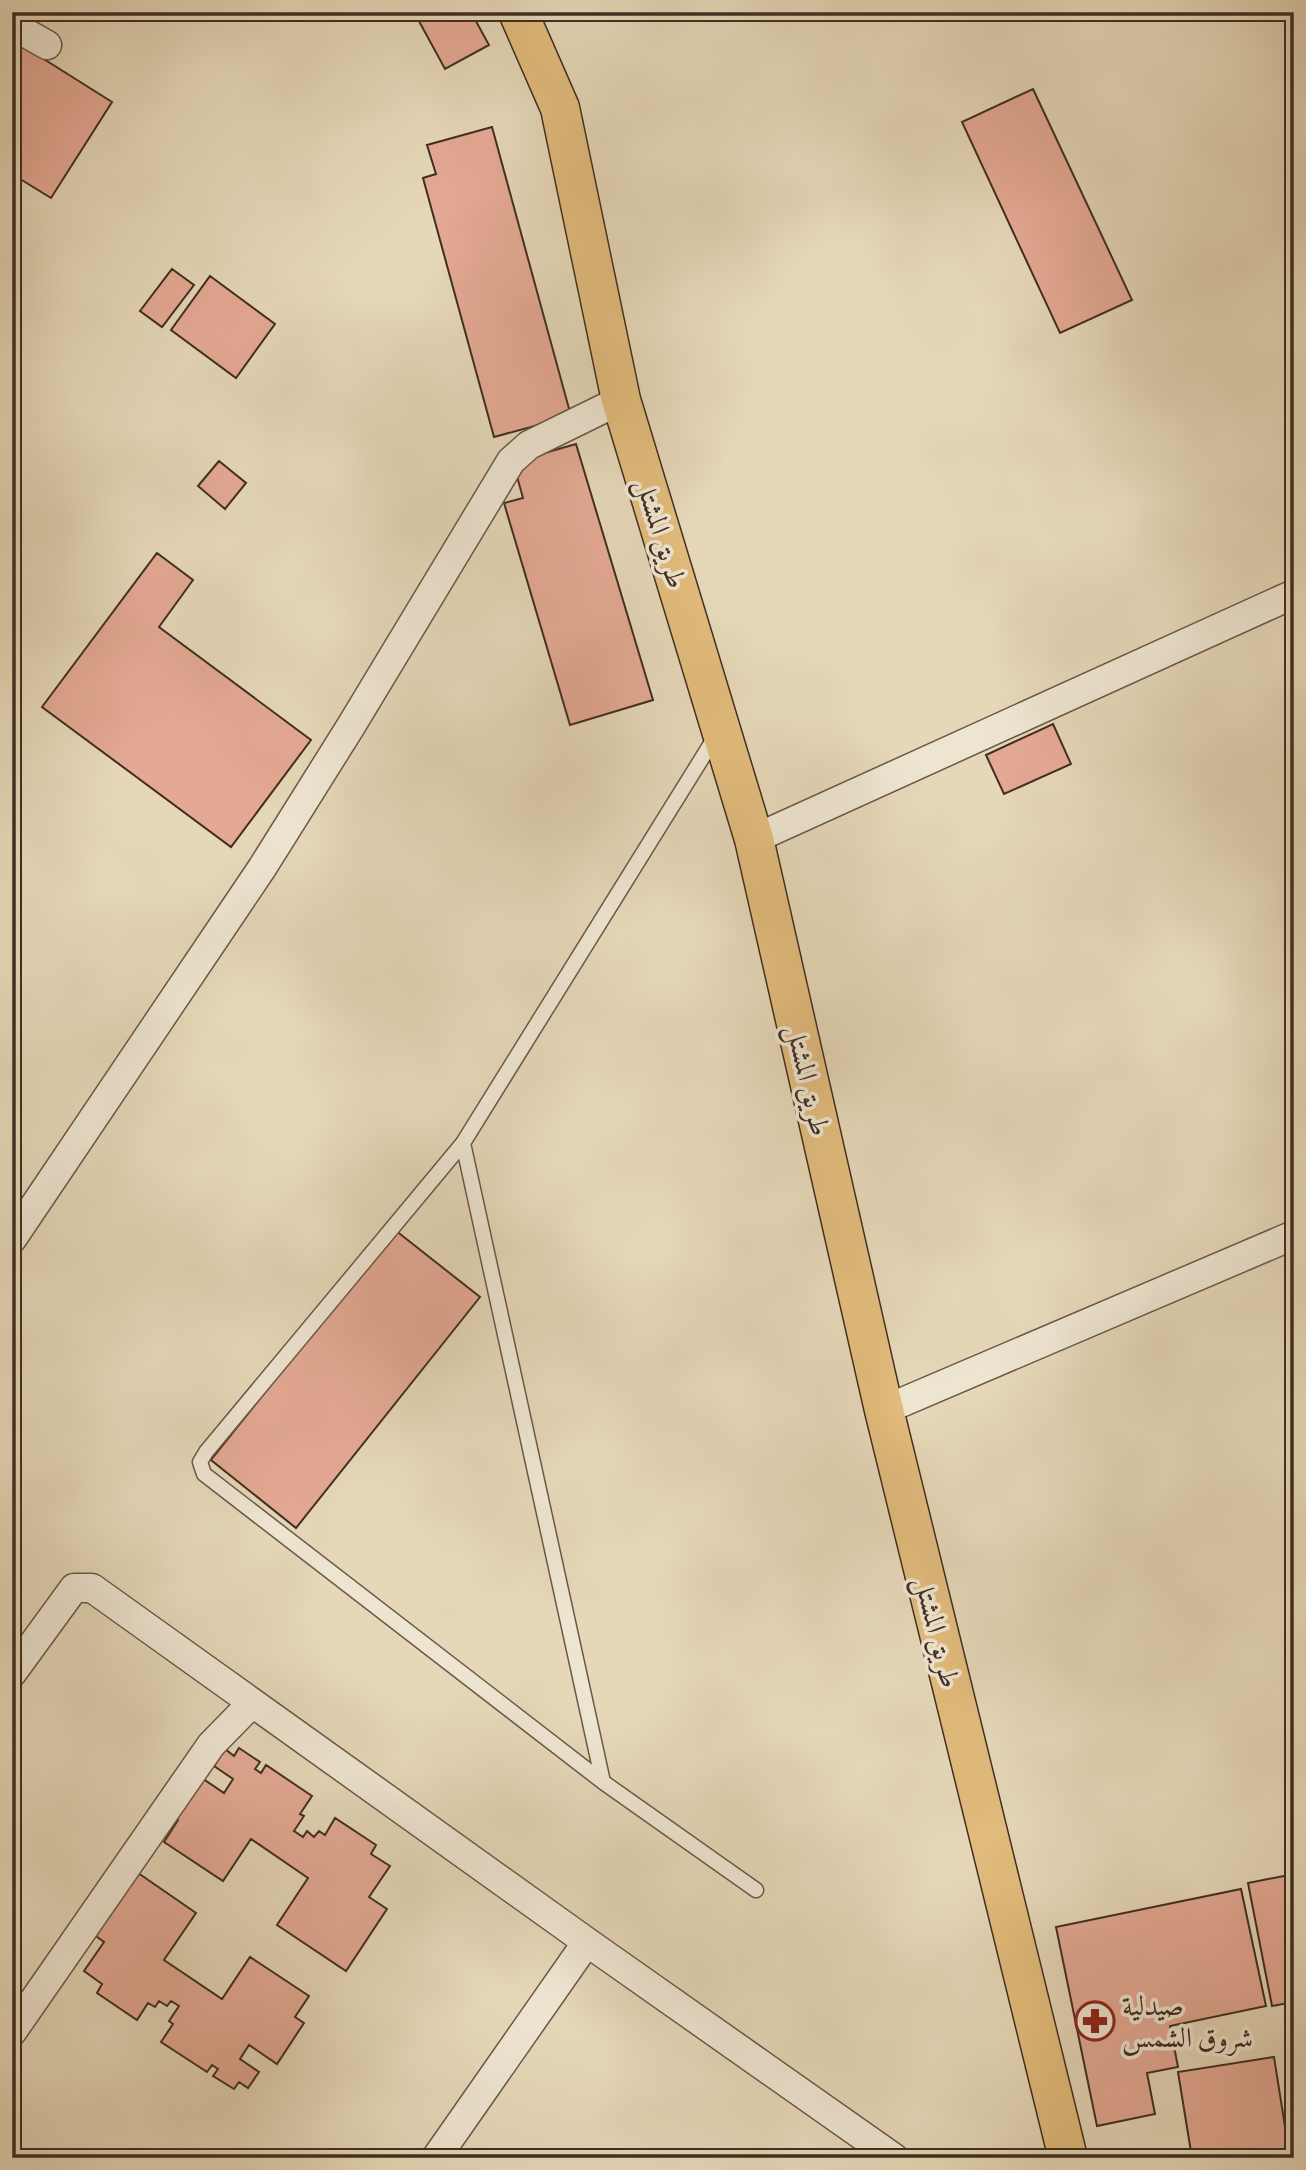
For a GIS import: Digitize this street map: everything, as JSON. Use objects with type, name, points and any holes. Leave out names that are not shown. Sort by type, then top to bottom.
[{"type":"main road","name":"طريق المشتل","points":[[518,12],[560,108],[621,400],[754,839],[884,1410],[1068,2158]]},
{"type":"street","points":[[12,25],[47,45]]},
{"type":"street","points":[[12,1239],[262,868],[511,461],[529,445],[621,400]]},
{"type":"street","points":[[754,839],[1294,594]]},
{"type":"street","points":[[884,1410],[1294,1235]]},
{"type":"street","points":[[12,1673],[74,1588],[92,1588],[894,2158]]},
{"type":"street","points":[[12,2032],[211,1745],[252,1703]]},
{"type":"street","points":[[436,2158],[587,1942]]},
{"type":"lane","points":[[721,726],[463,1143],[200,1462],[204,1474],[216,1485],[603,1782],[757,1890]]},
{"type":"lane","points":[[463,1143],[603,1782]]},
{"type":"building","points":[[414,12],[471,12],[489,45],[445,69]]},
{"type":"building","points":[[12,39],[112,102],[51,198],[12,174]]},
{"type":"building","points":[[1033,89],[1132,300],[1060,333],[962,122]]},
{"type":"building","points":[[492,127],[571,416],[494,437],[423,178],[436,174],[427,145]]},
{"type":"building","points":[[172,269],[194,285],[162,327],[140,311]]},
{"type":"building","points":[[210,276],[275,324],[236,378],[171,330]]},
{"type":"building","points":[[576,444],[653,700],[570,725],[504,503],[523,498],[513,462]]},
{"type":"building","points":[[219,461],[246,483],[225,509],[198,486]]},
{"type":"building","points":[[157,553],[193,580],[159,627],[311,740],[231,847],[42,707]]},
{"type":"building","points":[[1053,724],[1071,764],[1004,794],[986,755]]},
{"type":"building","points":[[395,1230],[480,1297],[296,1528],[211,1460]]},
{"type":"building","points":[[239,1748],[260,1762],[255,1769],[261,1773],[266,1765],[312,1796],[300,1814],[304,1816],[294,1831],[303,1837],[307,1831],[314,1837],[319,1831],[325,1835],[335,1818],[376,1845],[371,1854],[390,1866],[369,1897],[387,1909],[346,1971],[277,1925],[308,1878],[251,1839],[223,1881],[164,1842],[178,1820],[169,1814],[196,1774],[224,1793],[233,1779],[214,1766],[225,1749],[234,1756]]},
{"type":"building","points":[[128,1866],[196,1913],[164,1960],[222,1999],[250,1957],[309,1996],[295,2017],[304,2023],[277,2064],[249,2045],[240,2059],[259,2072],[248,2088],[239,2082],[234,2089],[213,2076],[218,2069],[212,2065],[207,2072],[161,2042],[173,2024],[169,2021],[179,2006],[171,2001],[167,2006],[159,2001],[155,2007],[148,2003],[137,2020],[97,1993],[102,1984],[84,1971],[104,1942],[86,1929]]},
{"type":"building","points":[[1294,1874],[1294,2002],[1272,2006],[1248,1883]]},
{"type":"building","points":[[1241,1889],[1266,2006],[1170,2026],[1178,2067],[1147,2073],[1155,2114],[1097,2126],[1056,1927]]},
{"type":"building","points":[[1274,2057],[1290,2158],[1192,2158],[1178,2072]]},
{"type":"place","name":"صيدلية شروق الشمس","points":[[1095,2021]]}]
